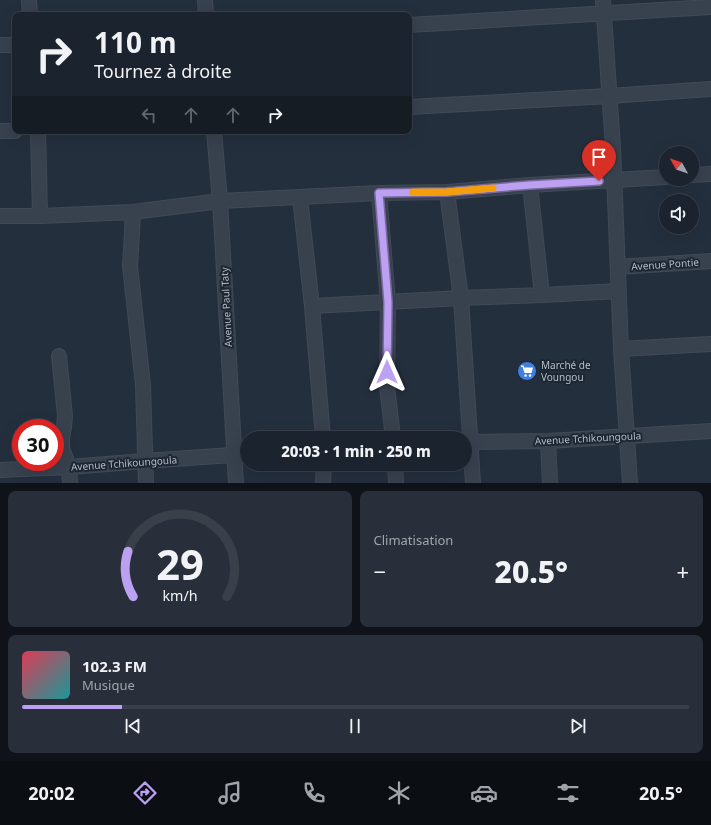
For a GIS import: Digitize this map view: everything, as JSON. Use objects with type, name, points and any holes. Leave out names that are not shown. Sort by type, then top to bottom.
[{"type":"street","points":[[29,0],[30,12]]},
{"type":"street","points":[[205,0],[206,12]]},
{"type":"street","points":[[603,7],[613,148],[613,180],[626,437],[630,483]]},
{"type":"street","points":[[412,25],[603,7],[711,7]]},
{"type":"street","points":[[0,45],[12,45]]},
{"type":"street","points":[[412,107],[711,89]]},
{"type":"street","points":[[0,131],[12,131]]},
{"type":"street","points":[[38,134],[40,216]]},
{"type":"street","name":"Avenue Paul Taty","points":[[214,134],[240,443]]},
{"type":"street","points":[[699,175],[711,174]]},
{"type":"street","points":[[0,216],[134,212],[220,201],[379,193],[447,192],[530,185],[659,177]]},
{"type":"street","points":[[530,185],[542,296]]},
{"type":"street","points":[[447,192],[461,298],[467,431]]},
{"type":"street","points":[[379,193],[388,302],[387,386],[392,431]]},
{"type":"street","points":[[300,198],[312,306],[322,431]]},
{"type":"street","points":[[134,212],[130,266],[143,385],[146,483]]},
{"type":"street","name":"Avenue Pontie","points":[[618,267],[711,261]]},
{"type":"street","points":[[312,306],[461,298],[542,296],[619,291]]},
{"type":"street","points":[[622,349],[711,344]]},
{"type":"street","points":[[59,356],[65,416],[62,448],[69,467],[70,483]]},
{"type":"street","name":"Avenue Tchikoungoula","points":[[472,442],[548,441],[711,431]]},
{"type":"street","points":[[548,441],[550,483]]},
{"type":"street","name":"Avenue Tchikoungoula","points":[[0,470],[69,467],[240,455]]},
{"type":"street","name":"Avenue Paul Taty","points":[[236,483],[240,461]]},
{"type":"street","points":[[323,483],[324,471]]},
{"type":"street","points":[[395,471],[396,483]]},
{"type":"street","points":[[472,471],[473,483]]},
{"type":"slow traffic","points":[[413,192],[447,192],[493,188]]},
{"type":"place","name":"Marché de Voungou","points":[[527,371]]},
{"type":"route","points":[[387,372],[388,302],[379,193],[447,192],[599,181]]}]
